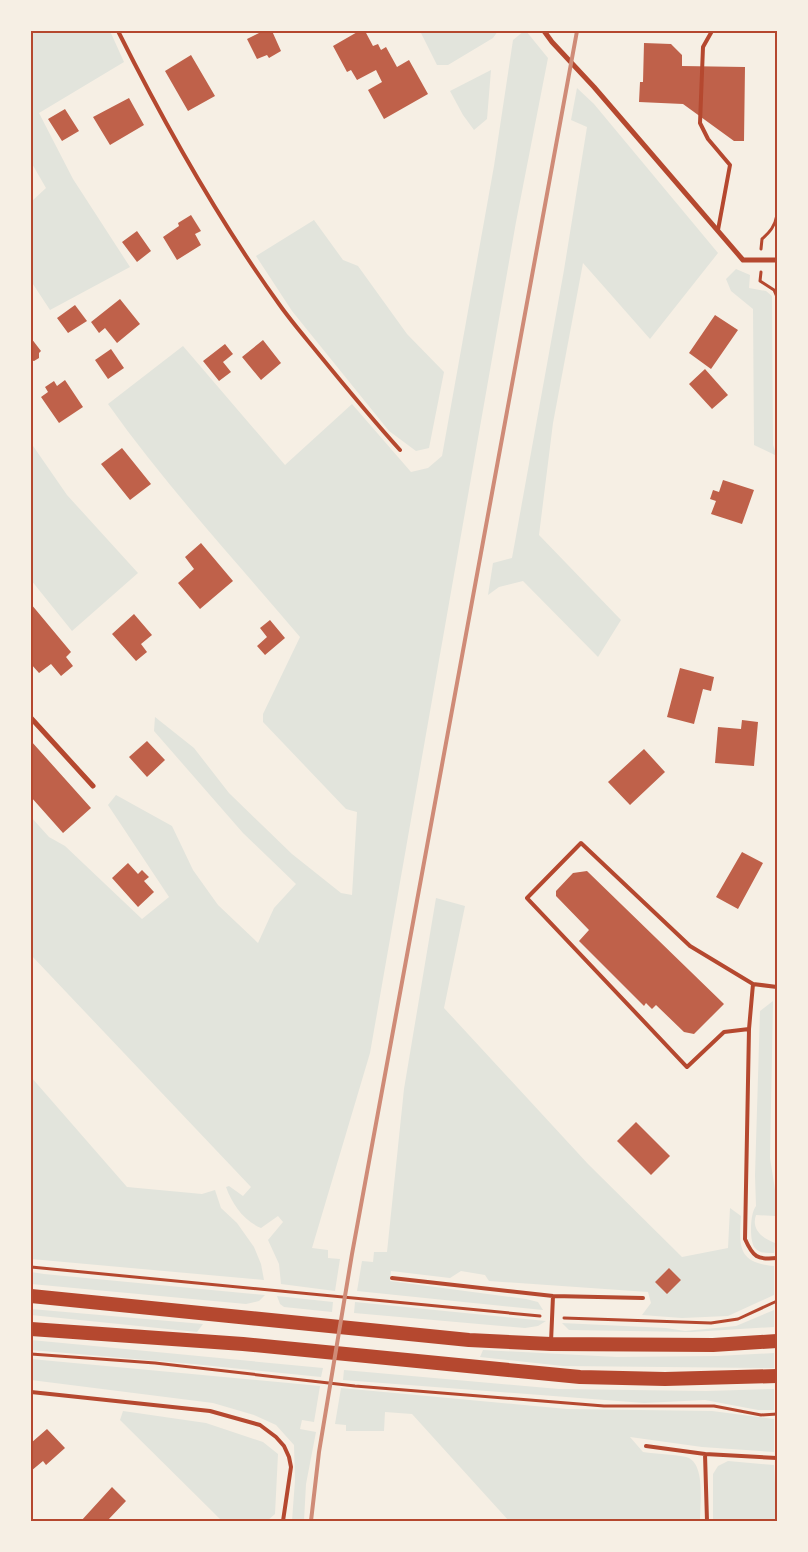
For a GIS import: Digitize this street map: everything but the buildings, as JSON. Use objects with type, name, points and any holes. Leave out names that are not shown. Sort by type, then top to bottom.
[{"type":"highway","points":[[31,1296],[469,1340],[550,1344],[713,1344],[777,1341]]},
{"type":"highway","points":[[31,1329],[243,1344],[580,1377],[665,1379],[777,1376]]},
{"type":"street","points":[[544,31],[743,260],[777,260]]},
{"type":"street","points":[[31,718],[93,786]]},
{"type":"lane","points":[[118,31],[143,82],[184,154],[235,238],[279,305],[366,413],[400,450]]},
{"type":"lane","points":[[712,31],[703,47],[700,123],[708,139],[730,165],[718,230]]},
{"type":"lane","points":[[749,1030],[724,1032],[687,1067],[527,898],[582,843],[690,946],[753,984],[777,988]]},
{"type":"lane","points":[[753,984],[749,1030],[746,1239],[751,1252],[763,1260],[777,1258]]},
{"type":"lane","points":[[392,1278],[553,1296],[643,1298]]},
{"type":"lane","points":[[550,1344],[553,1296]]},
{"type":"lane","points":[[31,1392],[210,1412],[260,1425],[276,1437],[284,1446],[289,1457],[291,1467],[283,1521]]},
{"type":"lane","points":[[646,1446],[705,1454],[777,1458]]},
{"type":"lane","points":[[705,1454],[706,1521]]},
{"type":"path","points":[[31,1267],[573,1320],[711,1322],[738,1319],[777,1301]]},
{"type":"path","points":[[31,1354],[155,1364],[355,1386],[604,1406],[714,1406],[761,1415],[777,1414]]},
{"type":"shaded area","points":[[31,31],[110,31],[124,62],[39,113],[73,179],[130,267],[50,310],[31,281],[31,202],[46,188],[31,162]]},
{"type":"shaded area","points":[[420,31],[498,31],[493,38],[448,65],[437,65]]},
{"type":"shaded area","points":[[524,31],[548,58],[516,222],[370,1053],[312,1248],[328,1250],[328,1258],[340,1259],[335,1291],[281,1284],[279,1264],[268,1240],[283,1222],[278,1216],[261,1228],[244,1216],[235,1206],[226,1187],[229,1186],[243,1196],[251,1187],[31,955],[31,817],[49,837],[65,846],[142,919],[169,897],[108,805],[116,795],[172,826],[193,870],[218,905],[258,943],[274,908],[296,884],[243,833],[154,731],[155,717],[194,748],[229,793],[292,854],[341,893],[352,895],[357,812],[346,809],[263,722],[263,714],[300,637],[153,464],[108,404],[183,346],[285,465],[352,404],[411,472],[428,468],[442,456],[494,166],[513,40]]},
{"type":"shaded area","points":[[491,70],[487,119],[474,130],[463,115],[450,91]]},
{"type":"shaded area","points":[[577,88],[594,104],[718,253],[650,339],[583,263],[553,423],[539,535],[621,620],[598,657],[523,581],[499,587],[488,595],[493,563],[512,558],[564,270],[587,127],[571,120]]},
{"type":"shaded area","points":[[314,220],[343,260],[358,266],[407,334],[444,372],[429,448],[416,451],[389,431],[292,311],[256,256]]},
{"type":"shaded area","points":[[736,269],[750,275],[749,288],[766,291],[772,296],[773,445],[777,456],[754,445],[753,309],[731,291],[726,279]]},
{"type":"shaded area","points":[[31,443],[67,495],[138,573],[72,631],[31,580]]},
{"type":"shaded area","points":[[436,898],[465,906],[444,1008],[588,1164],[682,1257],[728,1248],[730,1208],[741,1216],[740,1236],[743,1252],[753,1261],[774,1266],[774,1295],[728,1316],[682,1318],[642,1315],[651,1303],[648,1292],[489,1281],[485,1275],[461,1271],[450,1278],[391,1271],[390,1281],[526,1299],[538,1302],[543,1310],[357,1291],[362,1261],[373,1262],[374,1252],[387,1252],[404,1089]]},
{"type":"shaded area","points":[[773,1001],[770,1158],[776,1196],[775,1216],[756,1215],[755,1220],[756,1229],[762,1236],[775,1243],[774,1253],[769,1253],[755,1248],[751,1227],[752,1215],[756,1206],[755,1176],[760,1011]]},
{"type":"shaded area","points":[[31,1077],[127,1187],[202,1194],[215,1190],[221,1208],[237,1223],[254,1247],[261,1264],[264,1280],[31,1259]]},
{"type":"shaded area","points":[[31,1272],[265,1295],[259,1301],[246,1304],[31,1284]]},
{"type":"shaded area","points":[[277,1296],[333,1302],[332,1312],[284,1307],[280,1304]]},
{"type":"shaded area","points":[[355,1302],[546,1321],[538,1326],[525,1328],[354,1313]]},
{"type":"shaded area","points":[[31,1309],[203,1324],[197,1332],[31,1315]]},
{"type":"shaded area","points":[[774,1310],[774,1327],[692,1332],[569,1330],[562,1323],[666,1328],[685,1331],[736,1326]]},
{"type":"shaded area","points":[[31,1340],[323,1368],[321,1377],[31,1350]]},
{"type":"shaded area","points":[[483,1350],[617,1357],[717,1356],[774,1353],[774,1368],[563,1366],[480,1357]]},
{"type":"shaded area","points":[[31,1359],[320,1386],[314,1422],[302,1420],[300,1429],[316,1432],[306,1484],[304,1521],[292,1521],[295,1480],[294,1445],[276,1425],[254,1415],[213,1403],[31,1380]]},
{"type":"shaded area","points":[[344,1370],[559,1389],[706,1391],[774,1389],[774,1410],[758,1410],[705,1400],[644,1403],[343,1380]]},
{"type":"shaded area","points":[[341,1388],[567,1409],[712,1411],[774,1419],[774,1452],[702,1447],[630,1437],[643,1452],[681,1456],[692,1460],[697,1467],[699,1475],[701,1495],[700,1521],[509,1521],[412,1414],[385,1412],[384,1431],[346,1431],[346,1425],[335,1424]]},
{"type":"shaded area","points":[[123,1411],[206,1423],[263,1442],[278,1454],[275,1514],[267,1521],[222,1521],[120,1420]]},
{"type":"shaded area","points":[[728,1461],[774,1465],[777,1521],[713,1521],[713,1474],[718,1466]]},
{"type":"railway","points":[[311,1521],[319,1452],[352,1254],[577,31]]}]
